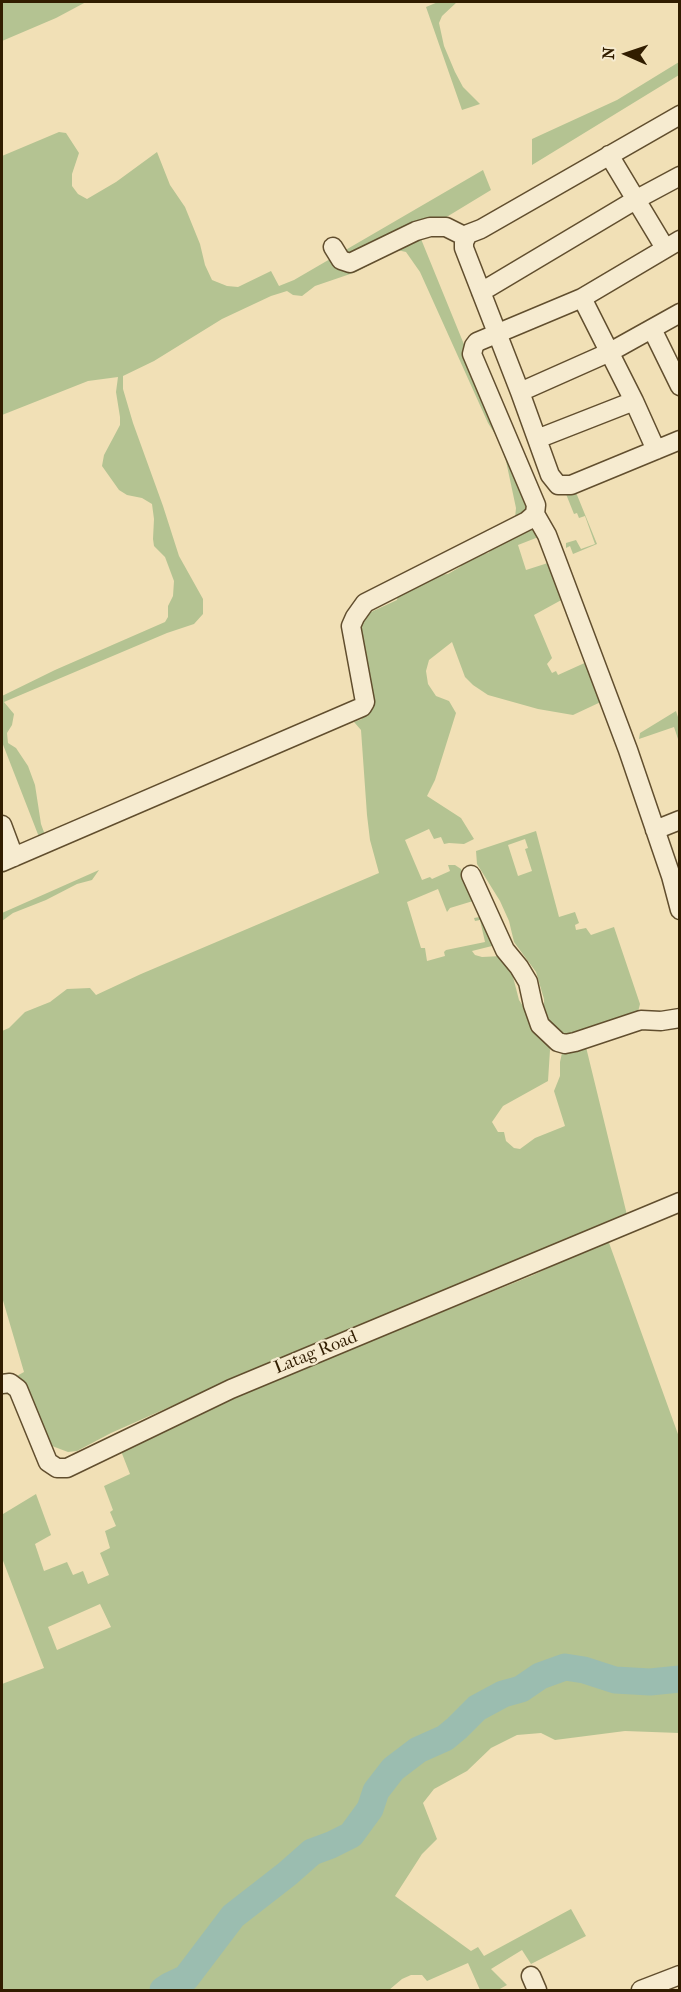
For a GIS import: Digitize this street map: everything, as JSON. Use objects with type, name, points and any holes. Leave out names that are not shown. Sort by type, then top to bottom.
[{"type":"street","points":[[680,115],[466,237],[464,248],[550,475],[558,485],[571,485],[680,440]]},
{"type":"street","points":[[609,154],[637,199],[672,244],[582,297],[477,342],[472,354],[536,505],[536,514],[555,556],[656,830],[680,910]]},
{"type":"street","points":[[481,292],[680,176]]},
{"type":"street","points":[[333,247],[341,260],[350,263],[416,231],[430,227],[446,227],[466,237]]},
{"type":"street","points":[[582,297],[656,450]]},
{"type":"street","points":[[520,392],[610,352],[680,313]]},
{"type":"street","points":[[652,330],[680,387]]},
{"type":"street","points":[[537,439],[634,401]]},
{"type":"street","points":[[2,825],[8,860],[362,707],[365,702],[351,626],[365,603],[527,521],[536,514]]},
{"type":"street","points":[[656,830],[680,820]]},
{"type":"street","points":[[471,875],[505,950],[528,982],[540,1025],[558,1042],[565,1044],[575,1042],[641,1020],[661,1021],[680,1018]]},
{"type":"street","name":"Latag Road","points":[[2,1384],[10,1383],[18,1389],[48,1462],[57,1468],[67,1468],[240,1385],[680,1202]]},
{"type":"street","points":[[641,1990],[680,1975]]},
{"type":"green space","points":[[2,2],[86,2],[56,18],[2,41]]},
{"type":"green space","points":[[438,2],[457,2],[442,16],[439,23],[444,46],[463,87],[480,104],[462,110],[426,7]]},
{"type":"green space","points":[[679,62],[679,75],[532,165],[532,139],[617,100]]},
{"type":"green space","points":[[59,132],[66,133],[79,153],[72,174],[72,186],[78,194],[87,199],[116,182],[157,152],[170,185],[185,207],[212,280],[227,286],[238,287],[271,271],[279,286],[294,280],[483,170],[491,190],[435,224],[421,239],[483,391],[522,496],[541,536],[518,545],[526,570],[551,562],[565,598],[534,615],[552,658],[547,664],[552,673],[556,671],[558,675],[589,661],[605,700],[573,715],[538,709],[488,695],[473,685],[465,677],[452,642],[429,660],[426,671],[428,684],[436,696],[449,701],[456,713],[435,780],[427,796],[461,818],[474,839],[464,844],[444,844],[441,837],[434,839],[429,829],[405,840],[422,880],[430,877],[432,879],[450,871],[448,865],[455,865],[461,869],[473,901],[450,908],[447,912],[438,889],[407,902],[421,948],[425,948],[427,961],[445,956],[446,950],[485,942],[480,920],[475,921],[474,918],[485,916],[492,946],[472,951],[475,955],[482,957],[502,956],[512,973],[519,1000],[549,1045],[548,1081],[503,1106],[492,1122],[498,1132],[504,1132],[506,1141],[514,1148],[520,1149],[535,1138],[565,1126],[554,1091],[560,1076],[562,1053],[586,1047],[627,1215],[228,1381],[111,1433],[77,1451],[68,1452],[52,1446],[47,1441],[13,1378],[24,1372],[2,1297],[2,1031],[9,1028],[25,1012],[50,1002],[67,989],[90,988],[96,995],[379,873],[370,840],[361,730],[354,722],[362,719],[360,686],[353,668],[363,609],[371,612],[397,600],[398,594],[439,575],[448,574],[474,555],[488,553],[500,542],[515,518],[516,508],[506,461],[498,439],[488,423],[420,272],[406,252],[397,250],[356,272],[315,286],[302,296],[293,295],[287,291],[271,296],[222,319],[154,361],[123,376],[123,389],[133,423],[179,556],[203,599],[203,614],[194,624],[167,633],[4,702],[14,714],[12,725],[7,733],[8,743],[16,748],[28,766],[35,785],[45,835],[39,837],[2,742],[2,696],[165,622],[168,617],[168,606],[173,596],[174,581],[165,557],[154,546],[152,504],[119,490],[102,466],[104,455],[120,425],[116,392],[118,377],[88,381],[2,415],[2,156]]},
{"type":"green space","points":[[575,490],[597,544],[573,554],[570,546],[566,548],[566,543],[576,540],[581,549],[595,544],[585,516],[579,518],[577,513],[574,514],[566,494]]},
{"type":"green space","points":[[676,711],[679,720],[679,742],[674,727],[639,739],[640,733]]},
{"type":"green space","points":[[536,831],[559,917],[575,912],[579,923],[575,925],[576,930],[586,928],[591,935],[614,927],[640,1004],[638,1012],[571,1038],[553,1030],[544,1013],[544,999],[536,972],[514,942],[509,921],[500,901],[477,864],[476,851]],"holes":[[[525,839],[528,848],[525,849],[532,871],[518,876],[508,845]]]},
{"type":"green space","points":[[99,870],[92,880],[77,884],[13,913],[2,921],[2,913]]},
{"type":"green space","points":[[608,1240],[679,1437],[679,1733],[625,1731],[555,1740],[541,1733],[517,1735],[491,1748],[467,1771],[434,1789],[423,1803],[437,1839],[422,1854],[395,1896],[471,1951],[478,1947],[484,1956],[571,1909],[586,1936],[531,1964],[522,1950],[491,1969],[507,1985],[498,1990],[480,1990],[468,1963],[427,1981],[422,1975],[411,1975],[389,1990],[2,1990],[2,1684],[44,1668],[2,1558],[2,1511],[3,1514],[36,1494],[51,1535],[35,1544],[44,1571],[67,1562],[73,1575],[83,1571],[88,1584],[109,1575],[100,1553],[110,1548],[105,1531],[116,1526],[104,1486],[130,1474],[121,1451],[237,1395],[531,1276]],"holes":[[[100,1604],[111,1627],[57,1650],[48,1627]]]},
{"type":"waterway","points":[[163,1990],[186,1978],[233,1916],[312,1852],[351,1835],[370,1809],[376,1791],[393,1769],[418,1750],[445,1738],[477,1708],[503,1694],[521,1689],[540,1676],[565,1667],[584,1670],[615,1680],[650,1682],[680,1679]]}]
